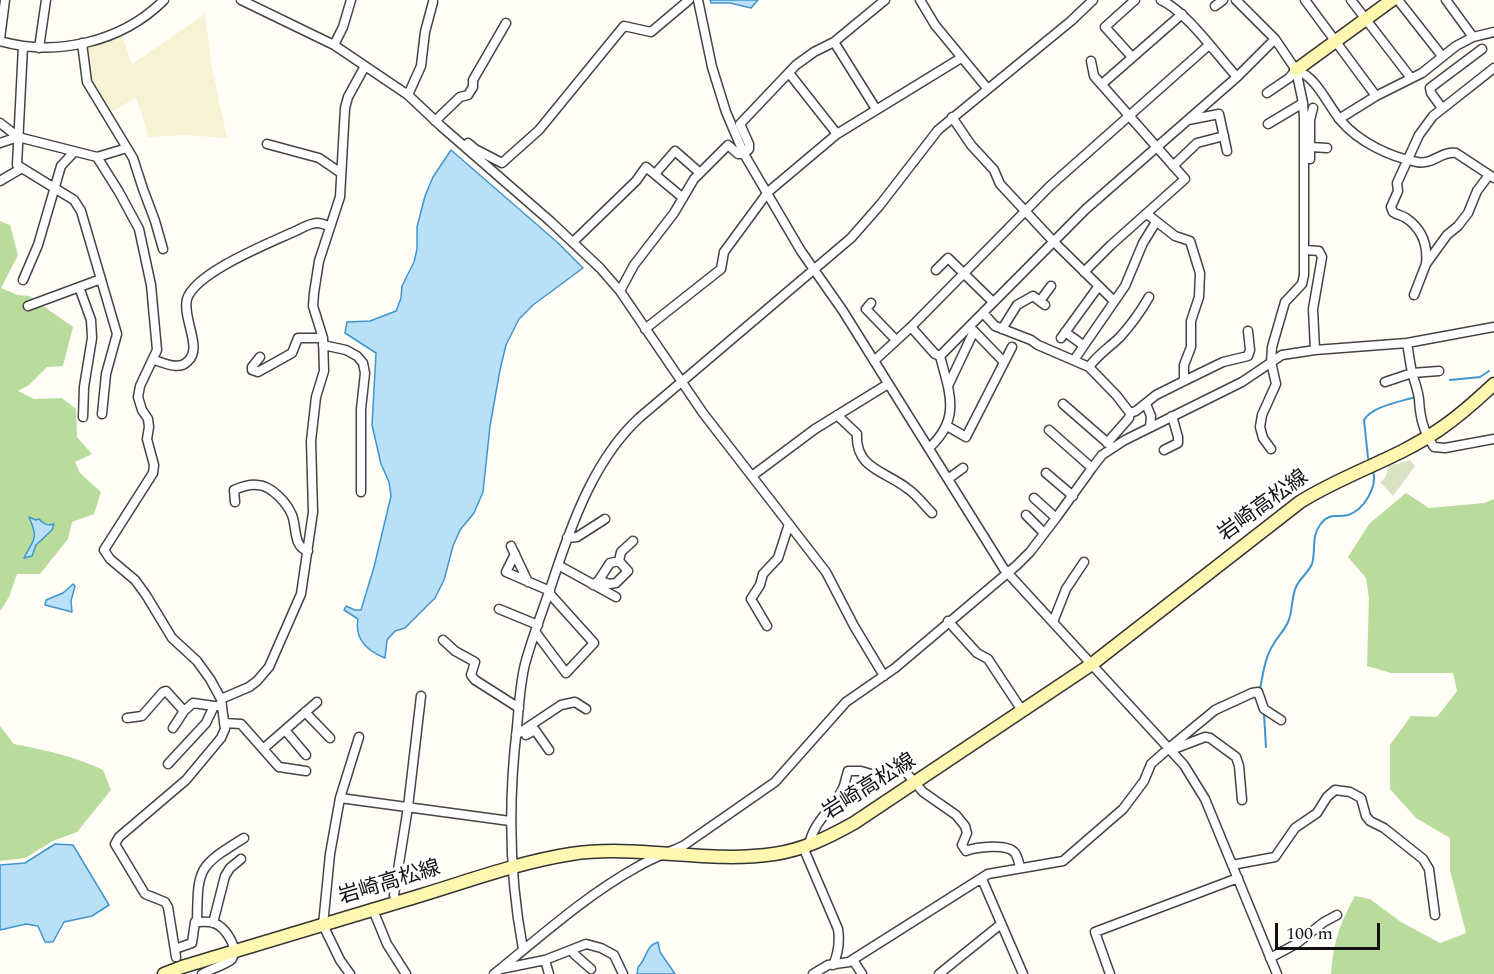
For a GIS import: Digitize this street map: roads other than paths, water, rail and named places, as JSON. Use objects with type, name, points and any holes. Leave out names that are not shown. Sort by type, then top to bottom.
[{"type":"main road","points":[[1296,70],[1392,0]]},
{"type":"main road","name":"岩崎高松線","points":[[164,974],[513,868],[570,855],[598,851],[749,857],[777,854],[830,837],[1023,712],[1092,664],[1300,502],[1323,488],[1408,448],[1440,430],[1494,384]]},
{"type":"street","points":[[5,0],[0,40],[39,48],[66,47],[97,40],[128,26],[164,0]]},
{"type":"street","points":[[39,48],[46,0]]},
{"type":"street","points":[[241,0],[333,45],[408,95],[600,268],[620,291],[681,382],[826,572],[854,626],[884,676]]},
{"type":"street","points":[[333,45],[343,27],[351,0]]},
{"type":"street","points":[[438,124],[449,126],[475,149],[502,163],[539,130],[624,26],[651,32],[689,0]]},
{"type":"street","points":[[698,0],[716,83],[744,154],[814,271],[843,310],[1007,573],[1184,765],[1205,799],[1277,974]]},
{"type":"street","points":[[620,291],[634,265],[674,213],[694,179],[728,145],[738,154],[744,154],[749,149],[740,124],[796,65],[814,52],[834,42],[885,0]]},
{"type":"street","points":[[920,0],[934,25],[987,88]]},
{"type":"street","points":[[523,949],[517,915],[510,820],[515,738],[525,665],[567,538],[610,450],[625,431],[814,271],[867,221],[928,140],[952,117],[1071,21],[1093,0]]},
{"type":"street","points":[[1132,57],[1105,27],[1135,0]]},
{"type":"street","points":[[1161,0],[1182,15],[1237,77]]},
{"type":"street","points":[[1236,0],[1275,39],[1296,70],[1303,103],[1305,250],[1302,284],[1285,302],[1272,347],[1271,362],[1276,384],[1262,415],[1260,427],[1263,438],[1271,449]]},
{"type":"street","points":[[1305,0],[1376,96]]},
{"type":"street","points":[[1351,0],[1411,78]]},
{"type":"street","points":[[1398,0],[1442,56]]},
{"type":"street","points":[[1446,0],[1473,37]]},
{"type":"street","points":[[408,95],[421,66],[425,32],[433,2]]},
{"type":"street","points":[[1102,84],[1182,15]]},
{"type":"street","points":[[438,124],[460,97],[468,95],[473,87],[473,80],[506,23]]},
{"type":"street","points":[[1339,119],[1376,96],[1422,73],[1442,56],[1473,37],[1494,32]]},
{"type":"street","points":[[948,386],[972,329],[993,302],[1086,209],[1237,77],[1275,39]]},
{"type":"street","points":[[834,42],[876,109]]},
{"type":"street","points":[[82,44],[87,82],[133,158],[163,249]]},
{"type":"street","points":[[874,361],[911,327],[1050,186],[1209,45]]},
{"type":"street","points":[[23,46],[17,165],[74,200],[81,211],[117,334],[106,374],[102,414]]},
{"type":"street","points":[[1442,108],[1430,88],[1482,49]]},
{"type":"street","points":[[645,329],[721,269],[724,252],[768,192],[837,134],[961,58]]},
{"type":"street","points":[[1084,272],[1185,179],[1094,76],[1090,60]]},
{"type":"street","points":[[168,764],[206,723],[219,704],[249,687],[269,667],[301,594],[313,512],[311,441],[316,397],[324,371],[323,341],[313,306],[319,261],[340,197],[345,108],[348,97],[365,66]]},
{"type":"street","points":[[1426,264],[1427,247],[1422,235],[1408,220],[1396,214],[1391,207],[1398,191],[1398,183],[1407,159],[1426,124],[1442,108],[1494,68]]},
{"type":"street","points":[[1267,93],[1289,78],[1296,70]]},
{"type":"street","points":[[1296,70],[1306,74],[1348,129],[1367,141],[1407,159],[1429,163],[1449,152],[1456,153],[1492,176],[1478,191],[1468,213],[1458,226],[1435,249],[1426,264],[1414,295]]},
{"type":"street","points":[[789,73],[837,134]]},
{"type":"street","points":[[1268,124],[1303,103]]},
{"type":"street","points":[[1305,228],[1309,228],[1310,120],[1313,108]]},
{"type":"street","points":[[1188,120],[1219,114],[1227,151]]},
{"type":"street","points":[[952,117],[971,145],[994,170],[1000,184],[1114,302]]},
{"type":"street","points":[[0,123],[18,137],[97,157],[127,148]]},
{"type":"street","points":[[1173,166],[1197,143],[1224,136]]},
{"type":"street","points":[[0,143],[18,137]]},
{"type":"street","points":[[267,144],[319,158],[341,173]]},
{"type":"street","points":[[1311,147],[1327,148]]},
{"type":"street","points":[[655,174],[675,151],[700,173]]},
{"type":"street","points":[[23,280],[38,245],[61,166],[74,152]]},
{"type":"street","points":[[97,157],[138,228],[151,285],[158,350],[140,386],[138,398],[148,419],[147,439],[154,465],[153,472],[104,550],[110,559],[135,580],[147,595],[172,638],[197,661],[219,704],[225,729],[221,738],[186,780],[119,837],[116,844],[145,894],[165,902],[168,907],[176,953],[192,943],[195,922],[197,922],[200,875],[207,863],[244,838]]},
{"type":"street","points":[[573,242],[636,181],[646,167],[683,198]]},
{"type":"street","points":[[0,181],[22,168]]},
{"type":"street","points":[[1147,214],[1175,236],[1190,241],[1200,273],[1199,297],[1191,321],[1191,347],[1184,364],[1184,381]]},
{"type":"street","points":[[1074,360],[1125,286],[1143,243],[1156,222]]},
{"type":"street","points":[[154,360],[176,366],[183,365],[193,356],[194,348],[186,309],[187,298],[192,290],[205,279],[249,252],[314,223],[330,227]]},
{"type":"street","points":[[1305,250],[1319,251],[1322,257],[1312,309],[1315,350]]},
{"type":"street","points":[[936,270],[948,258],[993,302]]},
{"type":"street","points":[[28,306],[101,279]]},
{"type":"street","points":[[1002,329],[1017,305],[1033,296],[1042,303],[1051,286]]},
{"type":"street","points":[[79,287],[91,320],[92,338],[84,387],[83,417]]},
{"type":"street","points":[[1083,345],[1063,335],[1098,287]]},
{"type":"street","points":[[1089,368],[1093,361],[1120,337],[1142,310],[1149,297]]},
{"type":"street","points":[[871,303],[866,309],[896,340]]},
{"type":"street","points":[[983,313],[995,326],[1089,368],[1117,396],[1130,413]]},
{"type":"street","points":[[911,327],[935,354],[940,356]]},
{"type":"street","points":[[1110,445],[1242,382],[1282,355],[1315,350],[1407,343],[1494,327]]},
{"type":"street","points":[[940,356],[972,329]]},
{"type":"street","points":[[972,329],[1004,362]]},
{"type":"street","points":[[497,971],[612,882],[665,852],[683,846],[775,782],[846,702],[884,676],[1030,552],[1110,445],[1129,418],[1130,413],[1156,395],[1223,362],[1248,356],[1250,351],[1248,331]]},
{"type":"street","points":[[260,357],[252,370],[258,372],[292,353],[298,338],[323,341],[357,356],[363,363],[365,373],[361,409],[361,492]]},
{"type":"street","points":[[1407,343],[1422,423],[1434,447],[1445,448],[1494,439]]},
{"type":"street","points":[[947,426],[966,437],[1012,347]]},
{"type":"street","points":[[928,448],[947,426],[951,405],[940,356]]},
{"type":"street","points":[[1385,382],[1412,373],[1439,370]]},
{"type":"street","points":[[752,476],[837,415],[888,384]]},
{"type":"street","points":[[1063,404],[1110,445]]},
{"type":"street","points":[[1146,404],[1151,416],[1150,427]]},
{"type":"street","points":[[837,415],[857,434],[856,447],[870,467],[908,488],[932,513]]},
{"type":"street","points":[[1164,450],[1178,443],[1172,416]]},
{"type":"street","points":[[1049,430],[1092,468]]},
{"type":"street","points":[[948,479],[963,468]]},
{"type":"street","points":[[1046,473],[1073,496]]},
{"type":"street","points":[[235,502],[234,490],[242,487],[257,485],[271,491],[287,506],[292,515],[297,544],[302,550],[308,551]]},
{"type":"street","points":[[1034,498],[1056,518]]},
{"type":"street","points":[[1026,515],[1044,533]]},
{"type":"street","points":[[567,538],[577,537],[605,519]]},
{"type":"street","points":[[767,626],[751,598],[760,585],[763,574],[778,558],[789,524]]},
{"type":"street","points":[[618,561],[621,552],[633,540]]},
{"type":"street","points":[[499,609],[537,629],[566,673],[594,643],[549,592],[506,572],[513,550],[528,582]]},
{"type":"street","points":[[558,565],[596,582],[609,584],[616,583],[628,570],[618,561]]},
{"type":"street","points":[[596,582],[610,563],[618,561]]},
{"type":"street","points":[[1053,622],[1066,589],[1084,562]]},
{"type":"street","points":[[596,582],[616,597]]},
{"type":"street","points":[[948,621],[977,653],[988,659],[1023,712]]},
{"type":"street","points":[[443,640],[455,651],[475,662],[471,675],[475,680],[519,708]]},
{"type":"street","points":[[127,718],[142,716],[163,692],[170,695],[184,711]]},
{"type":"street","points":[[813,974],[833,964],[853,960],[982,879],[999,871],[1064,861],[1123,808],[1144,781],[1151,764],[1215,710],[1258,692],[1264,709],[1281,720]]},
{"type":"street","points":[[397,903],[394,895],[408,807],[421,696]]},
{"type":"street","points":[[263,749],[317,702]]},
{"type":"street","points":[[515,738],[561,705],[575,702],[586,709]]},
{"type":"street","points":[[173,728],[184,711],[193,703],[219,704]]},
{"type":"street","points":[[305,712],[330,738]]},
{"type":"street","points":[[224,723],[241,724],[279,767],[306,771]]},
{"type":"street","points":[[285,730],[306,755]]},
{"type":"street","points":[[515,738],[535,730],[549,750]]},
{"type":"street","points":[[1170,749],[1205,736],[1210,738],[1236,757],[1242,800]]},
{"type":"street","points":[[350,974],[340,960],[323,925],[330,854],[340,798],[359,737]]},
{"type":"street","points":[[833,964],[838,955],[840,941],[838,928],[806,846],[819,821],[843,789],[848,771],[861,771],[878,776],[904,770],[923,792],[956,815],[965,826],[967,833],[962,845],[966,850],[1010,848],[1015,853],[1020,868]]},
{"type":"street","points":[[1232,865],[1275,858],[1295,828],[1320,809],[1327,797],[1335,790],[1350,792],[1361,798],[1366,816],[1370,821],[1384,828],[1423,859],[1429,869],[1435,915]]},
{"type":"street","points":[[340,798],[510,820]]},
{"type":"street","points":[[213,923],[225,876],[230,868],[241,859]]},
{"type":"street","points":[[1110,974],[1095,932],[1238,878]]},
{"type":"street","points":[[982,879],[1023,974]]},
{"type":"street","points":[[373,910],[387,944],[406,974]]},
{"type":"street","points":[[1270,958],[1296,944],[1337,915]]},
{"type":"street","points":[[197,922],[213,923],[226,932],[234,951],[232,959],[227,963],[202,974]]},
{"type":"street","points":[[939,974],[1001,924]]},
{"type":"street","points":[[497,971],[545,960],[586,945],[602,948],[614,955],[623,974]]},
{"type":"street","points":[[572,950],[591,969]]},
{"type":"street","points":[[545,960],[549,974]]},
{"type":"street","points":[[853,960],[862,974]]},
{"type":"water","points":[[710,0],[758,0],[751,8],[730,3],[711,3]]},
{"type":"water","points":[[451,150],[557,242],[583,268],[533,305],[519,319],[506,345],[500,370],[490,426],[483,492],[474,513],[460,530],[444,580],[435,598],[405,628],[395,631],[387,640],[385,658],[364,644],[358,633],[358,619],[344,610],[346,606],[361,610],[391,496],[372,425],[376,353],[345,333],[347,322],[370,321],[396,311],[401,298],[402,286],[414,262],[417,249],[417,227],[425,196],[433,177]]},
{"type":"water","points":[[29,517],[39,519],[47,525],[54,524],[52,530],[36,545],[32,556],[24,558],[34,539],[34,530]]},
{"type":"water","points":[[73,584],[75,586],[71,601],[72,612],[45,605],[46,600],[63,593]]},
{"type":"water","points":[[55,844],[73,845],[109,905],[92,916],[64,922],[53,942],[45,942],[38,926],[26,924],[0,930],[0,865],[25,863]]},
{"type":"water","points":[[658,942],[660,952],[675,974],[637,974],[638,967],[648,950]]},
{"type":"waterway","points":[[1450,380],[1480,377],[1489,371]]},
{"type":"waterway","points":[[1368,458],[1364,420],[1373,411],[1415,397]]},
{"type":"waterway","points":[[1260,689],[1268,655],[1290,618],[1296,587],[1312,564],[1317,530],[1326,518],[1348,515],[1364,503],[1372,490],[1373,471]]},
{"type":"waterway","points":[[1264,714],[1266,747]]}]
